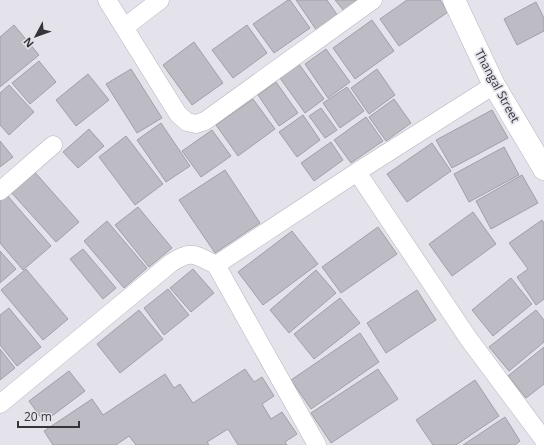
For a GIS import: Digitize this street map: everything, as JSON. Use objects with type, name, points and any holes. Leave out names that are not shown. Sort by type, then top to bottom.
[{"type":"street","points":[[107,0],[178,114],[187,122],[196,124],[205,121],[373,0]]},
{"type":"street","points":[[125,27],[160,0]]},
{"type":"street","name":"Thangal Street","points":[[454,0],[494,85],[544,169]]},
{"type":"street","points":[[216,265],[357,172],[494,85]]},
{"type":"street","points":[[0,191],[53,145]]},
{"type":"street","points":[[357,172],[468,338],[544,440]]},
{"type":"street","points":[[0,404],[176,260],[180,257],[194,254],[216,265],[317,445]]},
{"type":"building","points":[[290,0],[310,28],[274,53],[253,24]]},
{"type":"building","points":[[296,0],[327,0],[338,16],[317,31]]},
{"type":"building","points":[[335,0],[357,0],[344,11]]},
{"type":"building","points":[[407,0],[440,0],[448,12],[399,46],[380,19]]},
{"type":"building","points":[[536,2],[544,18],[544,31],[517,45],[504,19]]},
{"type":"building","points":[[372,20],[394,51],[355,79],[333,48]]},
{"type":"building","points":[[14,25],[39,55],[0,87],[0,37]]},
{"type":"building","points":[[247,25],[267,53],[233,78],[212,50]]},
{"type":"building","points":[[194,42],[223,83],[192,105],[163,65]]},
{"type":"building","points":[[326,49],[350,82],[328,98],[305,64]]},
{"type":"building","points":[[39,61],[56,82],[30,104],[12,83]]},
{"type":"building","points":[[299,64],[324,99],[305,113],[280,78]]},
{"type":"building","points":[[131,69],[162,118],[137,133],[106,84]]},
{"type":"building","points":[[377,69],[395,95],[369,114],[351,88]]},
{"type":"building","points":[[88,74],[109,100],[76,126],[56,100]]},
{"type":"building","points":[[276,82],[298,113],[279,126],[258,95]]},
{"type":"building","points":[[9,85],[34,112],[9,135],[0,125],[0,93]]},
{"type":"building","points":[[347,87],[364,111],[340,128],[323,103]]},
{"type":"building","points":[[253,99],[275,129],[238,156],[216,125]]},
{"type":"building","points":[[394,99],[411,123],[386,141],[369,117]]},
{"type":"building","points":[[321,108],[337,130],[325,138],[309,116]]},
{"type":"building","points":[[492,110],[508,138],[452,168],[436,140]]},
{"type":"building","points":[[303,115],[320,140],[297,157],[279,132]]},
{"type":"building","points":[[366,117],[383,141],[351,163],[334,140]]},
{"type":"building","points":[[161,123],[190,166],[166,182],[137,140]]},
{"type":"building","points":[[89,129],[104,146],[78,168],[63,152]]},
{"type":"building","points":[[212,130],[231,156],[201,177],[182,151]]},
{"type":"building","points":[[126,136],[163,184],[135,205],[99,157]]},
{"type":"building","points":[[0,141],[13,157],[0,167]]},
{"type":"building","points":[[331,142],[343,160],[314,181],[301,163]]},
{"type":"building","points":[[432,143],[451,171],[407,202],[387,174]]},
{"type":"building","points":[[504,147],[519,175],[469,202],[454,174]]},
{"type":"building","points":[[32,169],[79,222],[56,242],[9,190]]},
{"type":"building","points":[[225,170],[260,223],[215,253],[179,200]]},
{"type":"building","points":[[522,175],[538,203],[491,229],[476,201]]},
{"type":"building","points":[[6,194],[51,246],[23,270],[0,243],[0,199]]},
{"type":"building","points":[[138,207],[172,248],[149,267],[115,225]]},
{"type":"building","points":[[473,212],[496,244],[452,276],[429,244]]},
{"type":"building","points":[[542,220],[544,223],[544,299],[536,305],[517,277],[528,269],[509,243]]},
{"type":"building","points":[[107,221],[147,268],[124,288],[84,241]]},
{"type":"building","points":[[378,227],[397,254],[341,293],[322,267]]},
{"type":"building","points":[[292,231],[318,264],[263,305],[238,272]]},
{"type":"building","points":[[83,249],[116,288],[103,299],[70,259]]},
{"type":"building","points":[[0,251],[16,269],[0,283]]},
{"type":"building","points":[[26,269],[68,319],[43,340],[1,290]]},
{"type":"building","points":[[193,269],[214,293],[191,312],[170,288]]},
{"type":"building","points":[[316,270],[336,293],[289,333],[270,310]]},
{"type":"building","points":[[511,278],[532,304],[493,336],[472,310]]},
{"type":"building","points":[[168,289],[189,315],[164,335],[144,308]]},
{"type":"building","points":[[417,290],[436,320],[386,353],[367,323]]},
{"type":"building","points":[[340,298],[360,323],[314,359],[294,334]]},
{"type":"building","points":[[9,308],[41,347],[17,366],[0,345],[0,315]]},
{"type":"building","points":[[139,310],[163,339],[120,373],[97,344]]},
{"type":"building","points":[[536,310],[544,320],[544,342],[509,371],[489,347]]},
{"type":"building","points":[[360,333],[379,362],[311,409],[291,380]]},
{"type":"building","points":[[544,347],[544,384],[526,398],[508,376]]},
{"type":"building","points":[[0,349],[15,368],[0,380]]},
{"type":"building","points":[[245,369],[254,382],[262,377],[274,396],[262,404],[271,419],[282,412],[297,434],[285,442],[287,445],[238,445],[228,429],[207,442],[209,445],[136,445],[129,436],[116,445],[53,445],[44,431],[92,399],[103,415],[165,374],[174,388],[180,384],[193,403]]},
{"type":"building","points":[[378,369],[398,399],[331,443],[311,413]]},
{"type":"building","points":[[69,371],[85,391],[44,422],[29,401]]},
{"type":"building","points":[[475,380],[499,416],[456,445],[433,445],[416,420]]},
{"type":"building","points":[[505,417],[520,441],[515,445],[463,445]]}]
